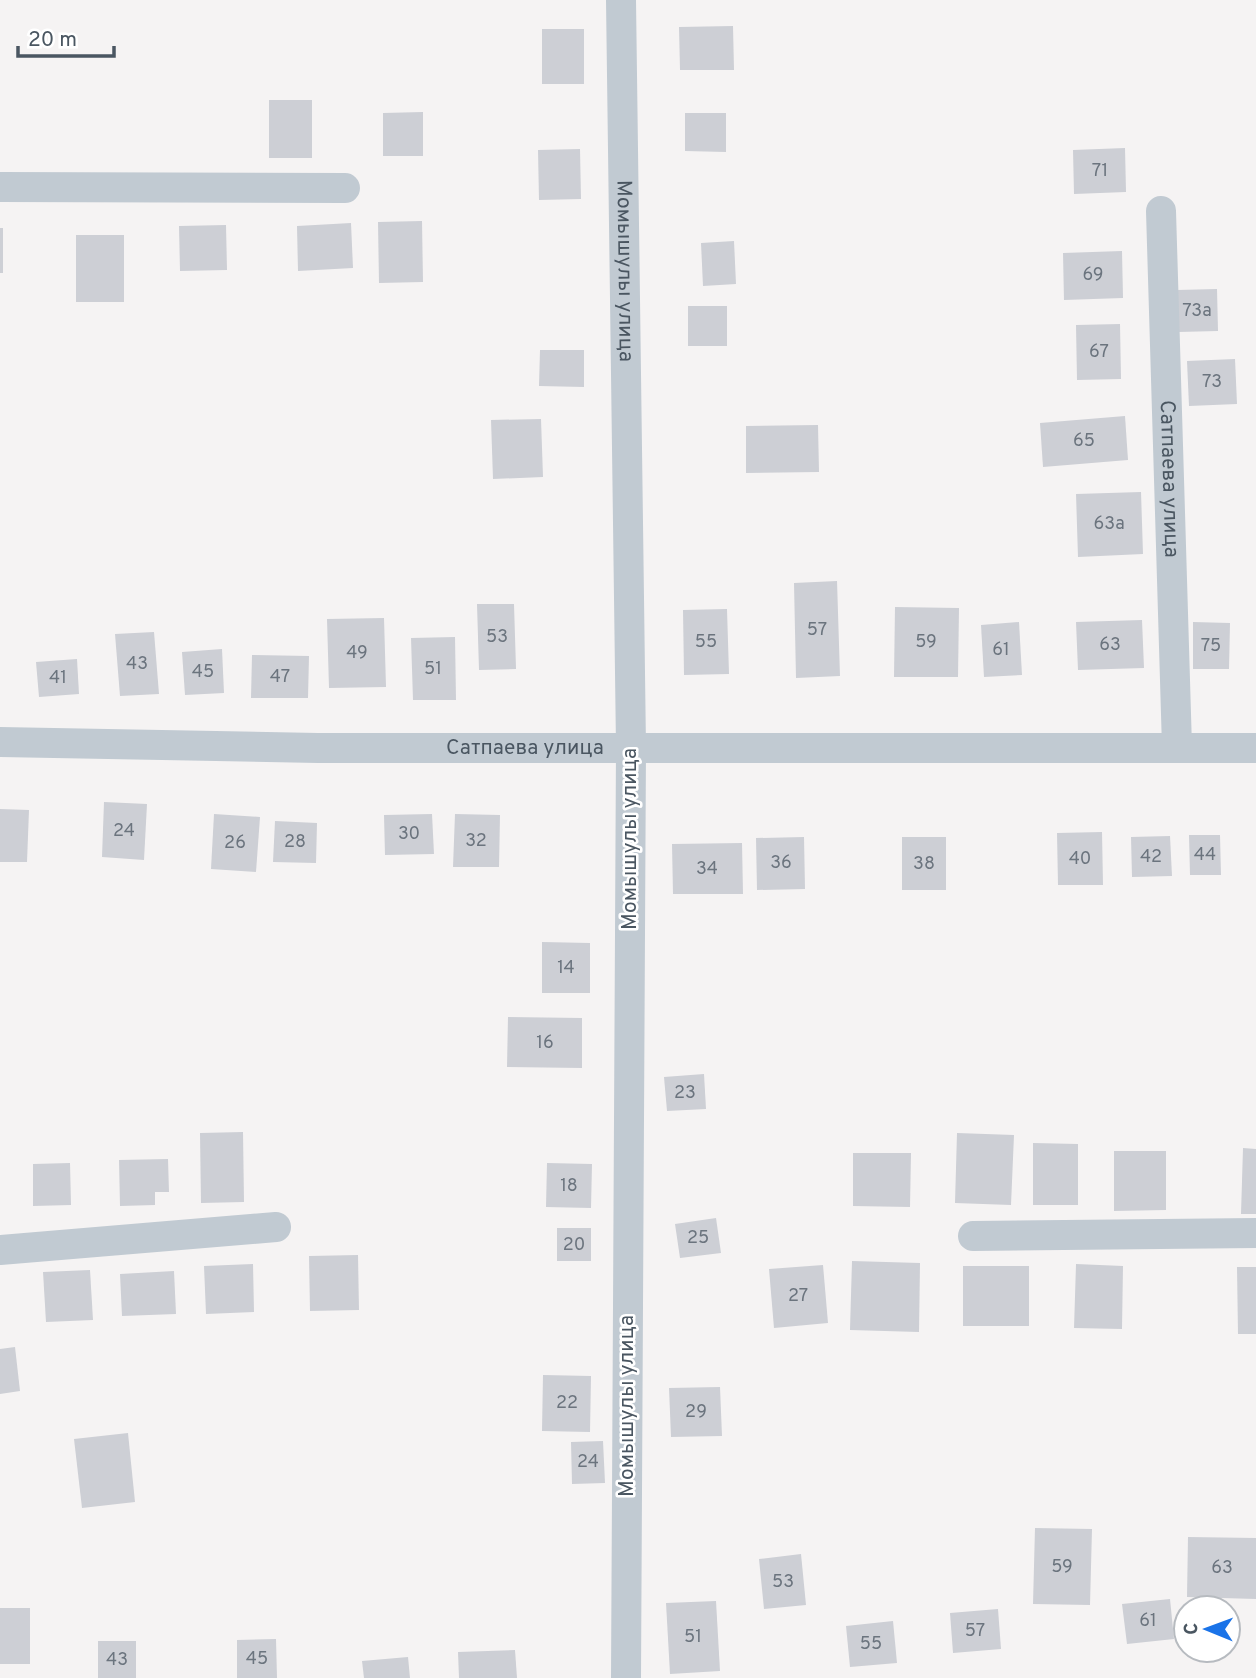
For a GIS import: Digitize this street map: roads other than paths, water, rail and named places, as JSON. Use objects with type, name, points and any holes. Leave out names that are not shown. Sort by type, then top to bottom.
[{"type":"street","name":"Момышулы улица","points":[[621,0],[631,747],[626,1678]]},
{"type":"street","points":[[0,187],[345,188]]},
{"type":"street","name":"Сатпаева улица","points":[[1161,211],[1177,747]]},
{"type":"street","name":"Сатпаева улица","points":[[0,742],[318,748],[1256,748]]},
{"type":"street","points":[[0,1250],[276,1227]]},
{"type":"street","points":[[973,1236],[1256,1233]]}]
